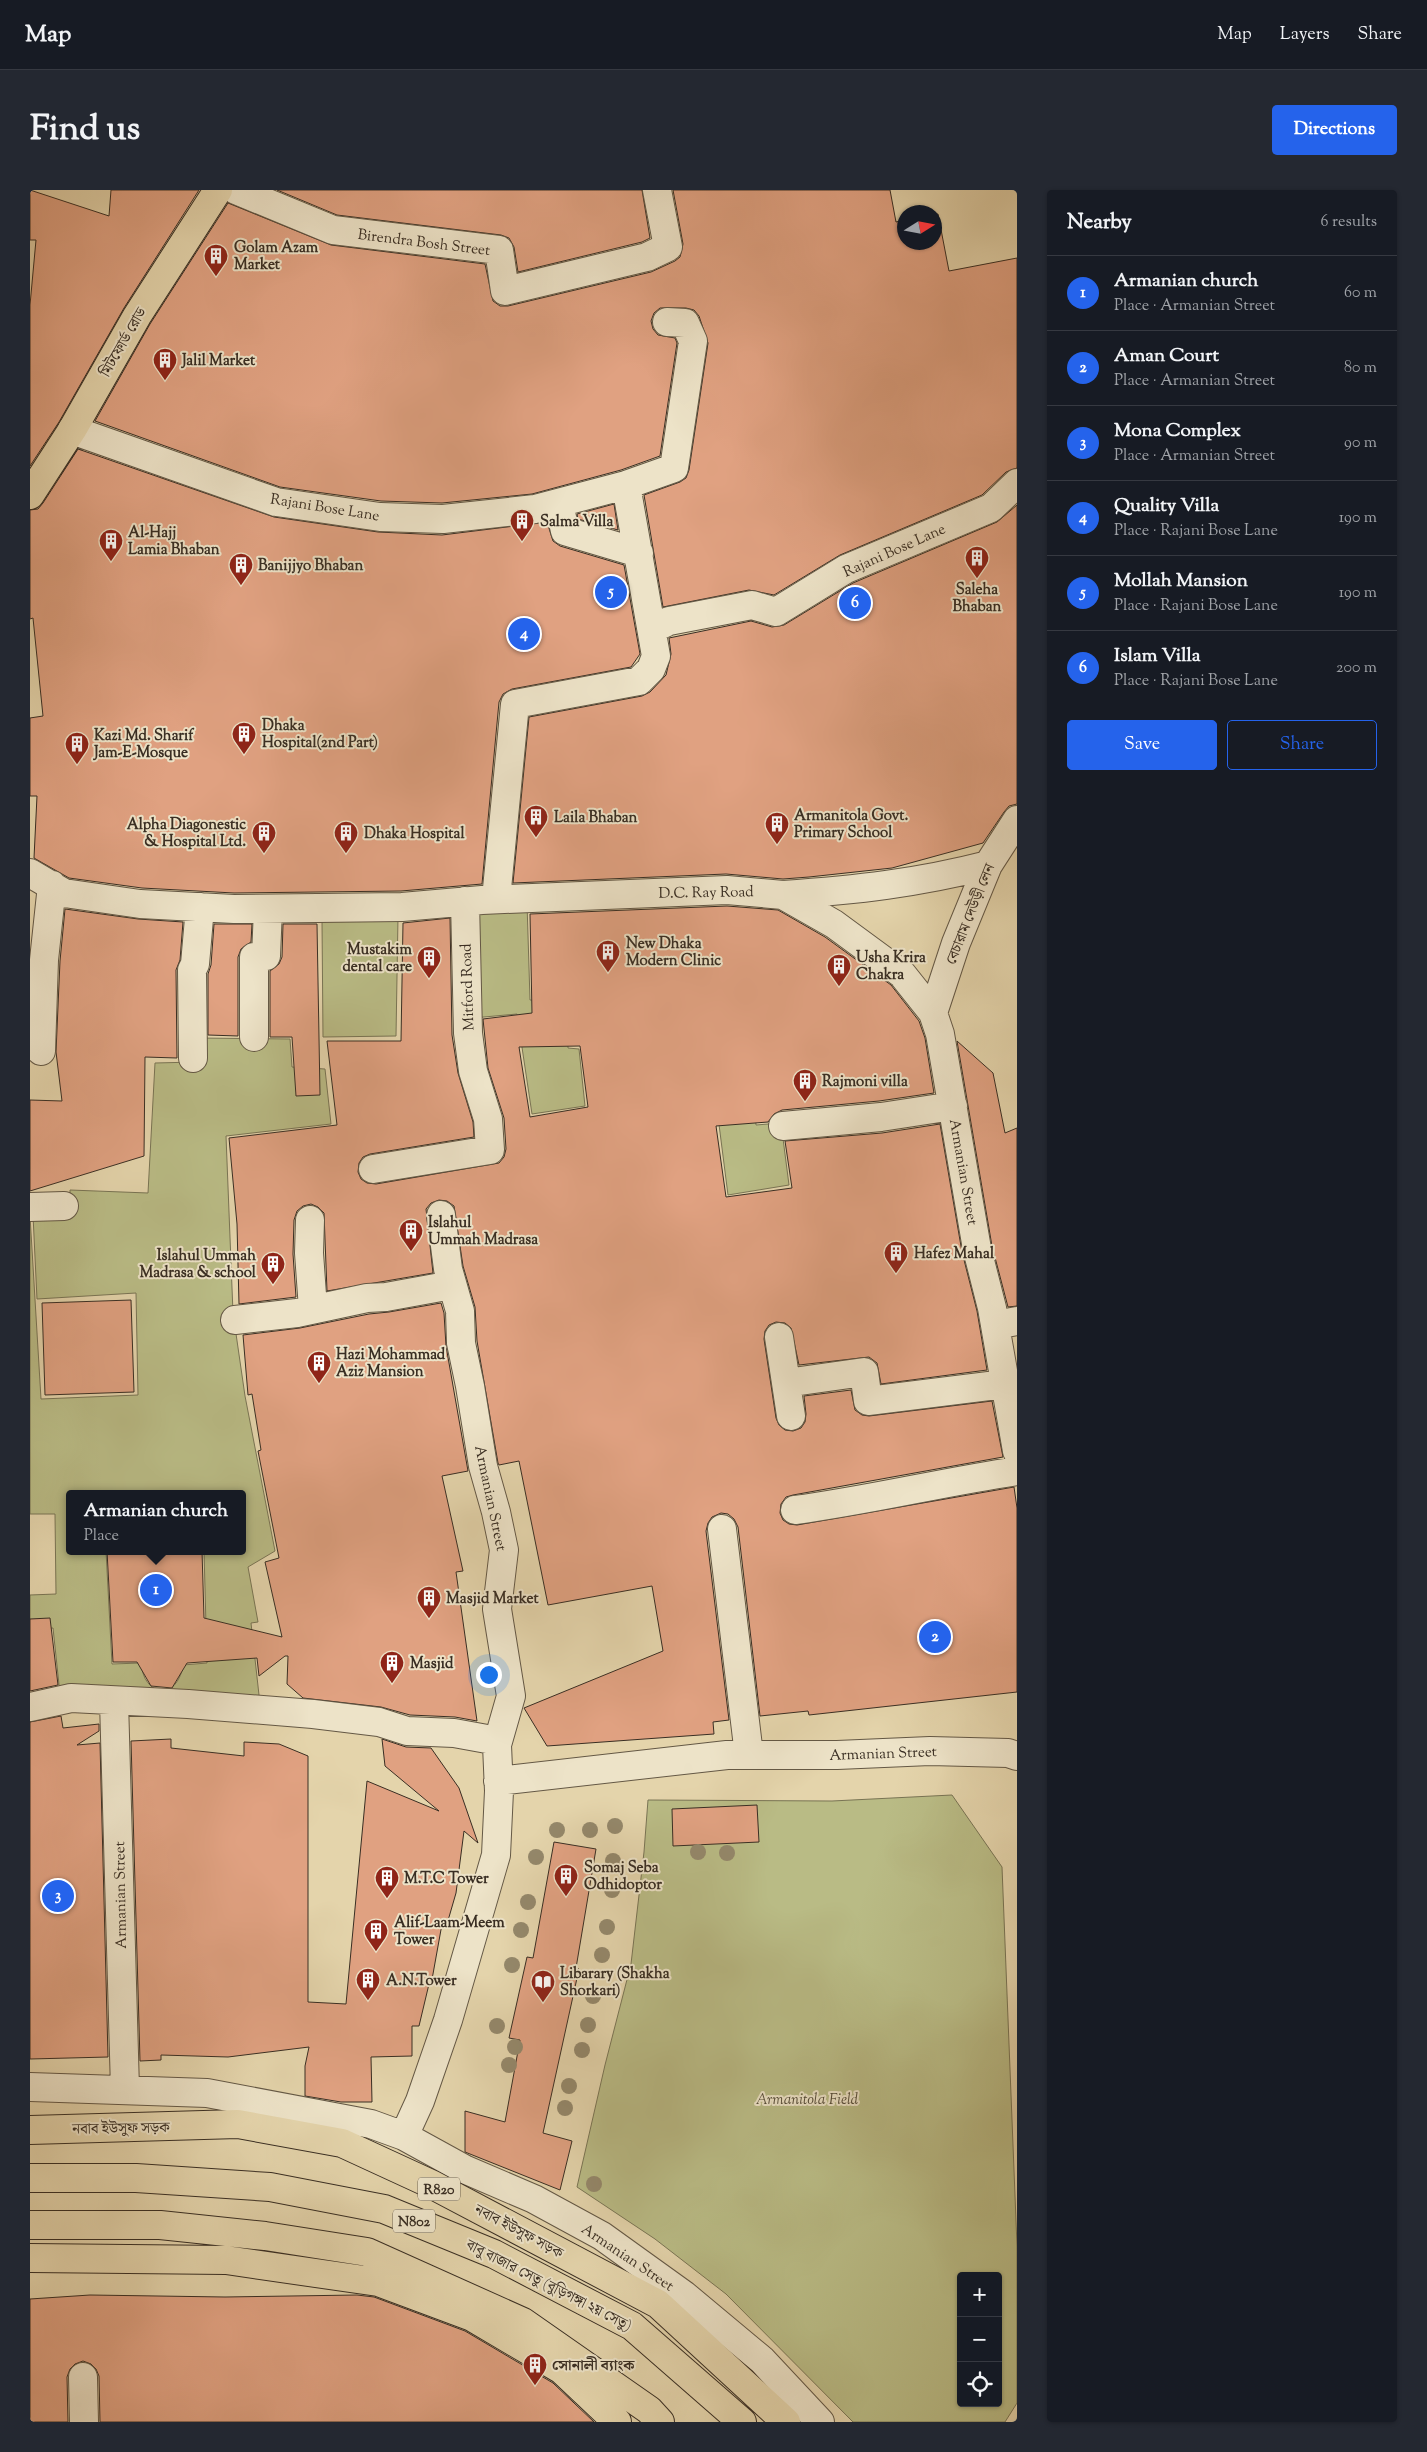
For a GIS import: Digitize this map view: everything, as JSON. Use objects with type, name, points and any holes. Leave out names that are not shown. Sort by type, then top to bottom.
[{"type":"main road","name":"মিটফোর্ড রোড","points":[[30,495],[72,430],[137,316],[218,190]]},
{"type":"main road","name":"নবাব ইউসুফ সড়ক","points":[[30,2130],[238,2124],[342,2143],[431,2184],[658,2304],[786,2422]]},
{"type":"main road","name":"বাবু বাজার সেতু (বুড়িগঙ্গা ২য় সেতু)","points":[[30,2178],[136,2178],[270,2187],[384,2209],[494,2254],[632,2326],[742,2422]]},
{"type":"main road","points":[[30,2225],[160,2225],[265,2236],[367,2252],[523,2322],[649,2410],[660,2422]]},
{"type":"main road","points":[[30,2258],[226,2260],[378,2282],[472,2317],[496,2331],[562,2370],[617,2422]]},
{"type":"street","name":"Birendra Bosh Street","points":[[236,190],[333,230],[499,250],[505,291],[646,257],[668,247],[658,190]]},
{"type":"street","name":"Rajani Bose Lane","points":[[72,430],[276,502],[380,517],[443,519],[535,510],[626,485],[674,468],[693,341],[685,323],[667,322]]},
{"type":"street","name":"Rajani Bose Lane","points":[[652,629],[669,621],[752,605],[776,612],[846,569],[991,508],[1017,483]]},
{"type":"street","points":[[496,899],[515,704],[639,681],[652,669],[656,656],[626,485]]},
{"type":"street","points":[[559,504],[565,531],[639,553]]},
{"type":"street","name":"বেচারাম দেউড়ী লেন","points":[[933,1014],[956,943],[988,865],[1017,820]]},
{"type":"street","points":[[783,895],[868,889],[942,877],[988,865]]},
{"type":"street","points":[[41,879],[64,893],[140,904],[268,910],[402,907],[465,901]]},
{"type":"street","points":[[41,879],[44,960],[41,1051]]},
{"type":"street","name":"D.C. Ray Road","points":[[465,901],[726,890],[753,890],[783,895],[834,924],[880,956],[902,974],[933,1014]]},
{"type":"street","name":"Mitford Road","points":[[373,1170],[490,1150],[488,1119],[473,1072],[468,1034],[465,901]]},
{"type":"street","points":[[193,1058],[192,970],[195,964],[200,907]]},
{"type":"street","points":[[254,1037],[254,958],[266,956],[268,910]]},
{"type":"street","name":"Armanian Street","points":[[933,1014],[940,1034],[977,1249],[1006,1323],[1005,1384],[1017,1450]]},
{"type":"street","name":"Armanian Street","points":[[783,1126],[881,1117],[953,1106]]},
{"type":"street","points":[[30,1207],[64,1206]]},
{"type":"street","name":"Armanian Street","points":[[404,2136],[420,2101],[448,2020],[492,1872],[496,1855],[498,1741],[511,1696],[497,1609],[504,1550],[483,1466],[461,1343],[460,1311],[448,1268],[441,1214]]},
{"type":"street","points":[[310,1220],[309,1253],[313,1309]]},
{"type":"street","points":[[235,1320],[298,1313],[452,1284]]},
{"type":"street","points":[[779,1337],[791,1416]]},
{"type":"street","points":[[786,1383],[864,1372],[868,1401],[1005,1384]]},
{"type":"street","points":[[795,1510],[857,1502],[930,1488],[951,1481],[1017,1471]]},
{"type":"street","points":[[722,1529],[749,1755]]},
{"type":"street","points":[[30,1707],[71,1698],[188,1704],[314,1714],[379,1722],[407,1731],[454,1733],[498,1741]]},
{"type":"street","name":"Armanian Street","points":[[114,1701],[126,2089]]},
{"type":"street","name":"Armanian Street","points":[[498,1781],[727,1755],[930,1751],[1008,1753],[1017,1756]]},
{"type":"street","name":"Armanian Street","points":[[30,2087],[207,2093],[371,2124],[404,2136],[464,2169],[534,2199],[602,2236],[684,2295],[754,2354],[820,2422]]},
{"type":"street","points":[[83,2377],[84,2422]]},
{"type":"green space","points":[[527,903],[530,1000],[567,1000],[568,1048],[579,1049],[585,1106],[532,1114],[517,1014],[473,1018],[469,906]]},
{"type":"green space","points":[[398,917],[396,1036],[323,1037],[322,921]]},
{"type":"green space","points":[[198,1038],[290,1039],[292,1067],[325,1069],[331,1124],[226,1136],[233,1313],[245,1396],[275,1551],[248,1567],[258,1622],[251,1623],[260,1704],[60,1694],[53,1628],[30,1630],[30,1595],[56,1594],[55,1514],[30,1514],[30,1216],[41,1399],[138,1395],[136,1293],[37,1299],[33,1215],[70,1213],[70,1190],[148,1193],[155,1063],[196,1062]],"holes":[[[66,1490],[246,1490],[246,1555],[204,1555],[207,1663],[183,1665],[177,1681],[172,1688],[164,1693],[154,1689],[145,1679],[141,1663],[112,1664],[106,1555],[66,1555]]]},
{"type":"green space","points":[[754,1095],[756,1125],[781,1123],[789,1185],[728,1195],[716,1101]]},
{"type":"green space","name":"Armanitola Field","points":[[952,1795],[1002,1867],[1017,2246],[1017,2403],[1005,2422],[853,2422],[726,2294],[655,2239],[577,2187],[631,1964],[648,1800],[832,1801]]},
{"type":"building","points":[[30,190],[109,216],[111,190],[199,190],[124,308],[59,422],[30,466],[30,305],[36,240],[30,240]]},
{"type":"building","points":[[277,190],[642,190],[650,238],[642,242],[518,272],[514,247],[509,238],[501,235],[337,215]]},
{"type":"building","points":[[673,190],[890,190],[897,222],[897,250],[942,250],[942,235],[949,271],[1017,258],[1017,468],[1006,472],[982,495],[840,555],[774,595],[749,590],[663,607],[644,495],[680,482],[686,478],[689,470],[708,343],[699,316],[694,310],[686,308],[660,308],[654,313],[651,321],[653,329],[658,335],[675,338],[677,343],[660,456],[621,470],[532,494],[442,503],[381,501],[280,487],[95,421],[150,324],[228,203],[331,245],[485,264],[493,301],[500,306],[508,306],[651,272],[680,257],[683,244]]},
{"type":"building","points":[[78,449],[274,517],[378,532],[442,535],[547,522],[553,541],[560,546],[624,565],[640,654],[631,667],[512,689],[503,694],[499,702],[482,884],[401,891],[234,893],[142,888],[69,878],[34,858],[37,796],[30,796],[30,718],[43,716],[33,618],[30,619],[30,510],[38,509],[43,503]]},
{"type":"building","points":[[614,504],[618,530],[578,519],[577,514]]},
{"type":"building","points":[[1017,505],[1017,804],[1009,806],[983,843],[892,868],[809,877],[783,879],[726,874],[513,883],[529,717],[642,696],[650,692],[666,675],[671,654],[669,638],[751,621],[772,627],[784,625],[853,583],[997,522]]},
{"type":"building","points":[[727,906],[778,910],[825,937],[891,985],[919,1021],[925,1038],[934,1093],[879,1101],[782,1110],[774,1114],[768,1122],[716,1126],[726,1197],[792,1188],[785,1141],[882,1133],[940,1124],[962,1252],[977,1311],[987,1370],[881,1384],[877,1363],[869,1357],[799,1365],[791,1328],[785,1323],[776,1322],[769,1325],[765,1331],[764,1339],[776,1418],[779,1425],[785,1430],[793,1431],[801,1428],[805,1422],[804,1396],[851,1390],[855,1410],[862,1415],[869,1416],[992,1401],[1003,1457],[793,1495],[786,1497],[781,1504],[780,1513],[783,1520],[789,1524],[797,1525],[1014,1487],[1017,1508],[1017,1692],[809,1715],[808,1711],[760,1716],[738,1527],[734,1519],[728,1514],[721,1513],[712,1517],[706,1531],[729,1720],[713,1722],[714,1734],[547,1746],[524,1708],[663,1651],[652,1586],[548,1605],[519,1461],[499,1465],[498,1463],[477,1341],[475,1307],[463,1266],[454,1206],[447,1201],[439,1200],[431,1203],[426,1209],[433,1273],[327,1291],[324,1213],[318,1207],[311,1204],[303,1206],[297,1211],[294,1220],[293,1254],[296,1297],[239,1304],[237,1224],[229,1138],[337,1125],[327,1041],[401,1041],[403,923],[450,918],[452,1035],[458,1073],[473,1122],[474,1137],[370,1154],[363,1157],[359,1163],[358,1172],[361,1179],[367,1183],[376,1184],[499,1163],[504,1157],[506,1149],[504,1118],[488,1068],[483,1019],[532,1013],[530,914]],"holes":[[[580,1046],[588,1107],[530,1117],[519,1047]]]},
{"type":"building","points":[[65,909],[138,919],[183,922],[180,960],[176,970],[177,1058],[145,1057],[144,1156],[30,1191],[30,1100],[62,1101],[56,1052],[60,961]]},
{"type":"building","points":[[214,924],[252,924],[251,942],[241,949],[238,957],[238,1036],[208,1035],[208,974],[211,965]]},
{"type":"building","points":[[283,924],[317,924],[320,1095],[296,1096],[292,1037],[270,1037],[270,971],[279,964],[282,957]]},
{"type":"building","points":[[957,1041],[993,1073],[1005,1133],[1017,1128],[1017,1306],[1008,1307],[992,1246]]},
{"type":"building","points":[[131,1300],[134,1392],[45,1395],[42,1303]]},
{"type":"building","points":[[441,1303],[444,1313],[446,1346],[468,1471],[442,1476],[463,1571],[456,1572],[477,1721],[455,1717],[410,1715],[381,1707],[303,1698],[287,1684],[288,1656],[285,1656],[259,1676],[257,1658],[187,1663],[172,1688],[151,1686],[137,1662],[113,1662],[107,1555],[202,1555],[204,1618],[282,1637],[265,1562],[279,1558],[258,1451],[261,1450],[252,1394],[248,1395],[243,1335],[300,1328],[369,1314]]},
{"type":"building","points":[[50,1618],[58,1685],[30,1691],[30,1619]]},
{"type":"building","points":[[61,1716],[63,1728],[99,1724],[99,1731],[77,1745],[100,1743],[108,2057],[30,2059],[30,1722]]},
{"type":"building","points":[[171,1739],[171,1748],[244,1756],[244,1742],[279,1744],[308,1756],[308,2002],[346,2004],[367,1781],[439,1811],[385,1766],[382,1739],[406,1747],[431,1748],[459,1788],[478,1843],[464,1831],[456,1893],[447,1924],[442,1924],[431,1985],[429,1984],[419,2026],[412,2026],[412,2056],[371,2057],[372,2102],[341,2102],[305,2096],[305,2066],[309,2047],[228,2057],[161,2055],[161,2060],[140,2061],[131,1741]]},
{"type":"building","points":[[757,1805],[759,1842],[673,1846],[672,1809]]},
{"type":"building","points":[[554,1842],[596,1849],[576,1968],[579,1969],[543,2133],[572,2141],[560,2190],[465,2152],[465,2111],[505,2122],[520,2040],[509,2038],[527,1957],[533,1958]]},
{"type":"building","points":[[90,2295],[225,2297],[357,2295],[374,2297],[465,2331],[553,2383],[594,2422],[100,2422],[99,2376],[91,2364],[83,2361],[75,2364],[70,2369],[67,2377],[68,2422],[30,2422],[30,2299]]},
{"type":"waterway","points":[[65,472],[85,433]]},
{"type":"place","name":"Golam Azam Market","points":[[216,277]]},
{"type":"place","name":"Jalil Market","points":[[165,381]]},
{"type":"place","name":"Salma Villa","points":[[522,542]]},
{"type":"place","name":"Al-Hajj Lamia Bhaban","points":[[111,562]]},
{"type":"place","name":"Saleha Bhaban","points":[[977,579]]},
{"type":"place","name":"Banijjyo Bhaban","points":[[241,586]]},
{"type":"place","name":"Mollah Mansion","points":[[611,592]]},
{"type":"place","name":"Islam Villa","points":[[855,603]]},
{"type":"place","name":"Quality Villa","points":[[524,634]]},
{"type":"place","name":"Dhaka Hospital(2nd Part)","points":[[244,755]]},
{"type":"place","name":"Kazi Md. Sharif Jam-E-Mosque","points":[[77,765]]},
{"type":"place","name":"Laila Bhaban","points":[[536,838]]},
{"type":"place","name":"Armanitola Govt. Primary School","points":[[777,845]]},
{"type":"place","name":"Alpha Diagonestic & Hospital Ltd.","points":[[264,854]]},
{"type":"place","name":"Dhaka Hospital","points":[[346,854]]},
{"type":"place","name":"New Dhaka Modern Clinic","points":[[608,973]]},
{"type":"place","name":"Mustakim dental care","points":[[429,979]]},
{"type":"place","name":"Usha Krira Chakra","points":[[839,987]]},
{"type":"place","name":"Rajmoni villa","points":[[805,1102]]},
{"type":"place","name":"Islahul Ummah Madrasa","points":[[411,1252]]},
{"type":"place","name":"Hafez Mahal","points":[[896,1274]]},
{"type":"place","name":"Islahul Ummah Madrasa & school","points":[[273,1285]]},
{"type":"place","name":"Hazi Mohammad Aziz Mansion","points":[[319,1384]]},
{"type":"place","name":"Armanian church","points":[[156,1590]]},
{"type":"place","name":"Masjid Market","points":[[429,1619]]},
{"type":"place","name":"Aman Court","points":[[935,1637]]},
{"type":"place","name":"Masjid","points":[[392,1684]]},
{"type":"place","name":"Mona Complex","points":[[58,1896]]},
{"type":"place","name":"Somaj Seba Odhidoptor","points":[[566,1897]]},
{"type":"place","name":"M.T.C Tower","points":[[387,1899]]},
{"type":"place","name":"Alif-Laam-Meem Tower","points":[[376,1952]]},
{"type":"place","name":"A.N.Tower","points":[[368,2001]]},
{"type":"place","name":"Libarary (Shakha Shorkari)","points":[[543,2003]]},
{"type":"place","name":"সোনালী ব্যাংক","points":[[535,2386]]}]
